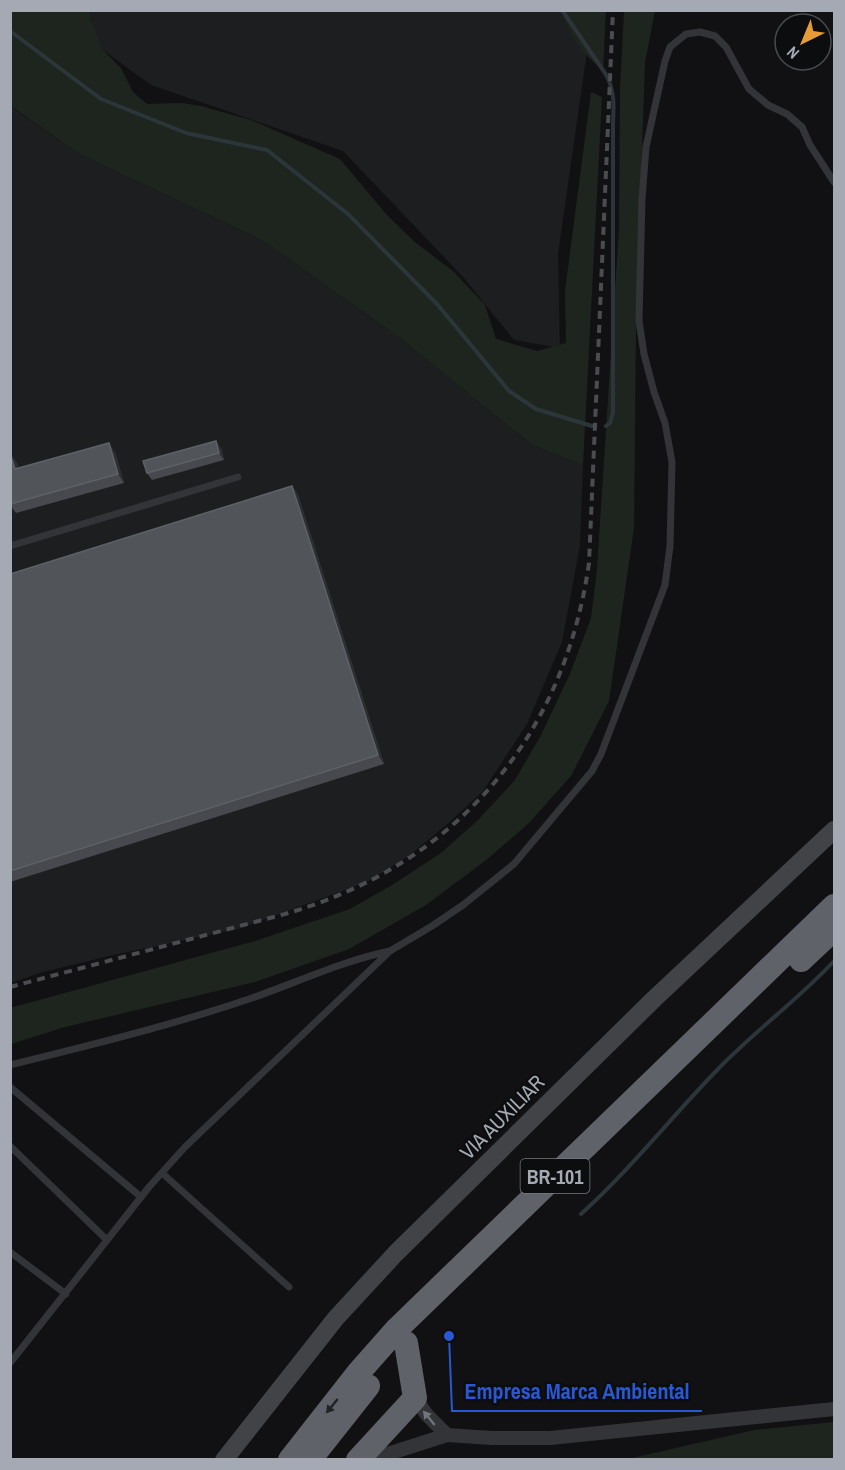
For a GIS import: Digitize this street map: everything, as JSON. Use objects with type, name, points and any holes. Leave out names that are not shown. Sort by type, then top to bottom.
[{"type":"highway","name":"BR-101","points":[[290,1460],[353,1380],[397,1329],[834,906]]},
{"type":"highway","name":"BR-101","points":[[310,1460],[374,1378],[406,1343],[771,986],[834,929]]},
{"type":"highway","points":[[358,1460],[415,1398],[406,1343]]},
{"type":"street","name":"VIA AUXILIAR","points":[[224,1460],[336,1318],[396,1253],[654,999],[834,830]]},
{"type":"street","points":[[415,1398],[426,1415],[447,1435]]},
{"type":"street","points":[[369,1460],[447,1435],[550,1438],[834,1409]]},
{"type":"lane","points":[[10,1363],[141,1197],[185,1147],[390,951],[463,905],[514,864],[592,771],[601,754],[665,585],[670,546],[672,462],[665,423],[644,354],[639,321],[642,199],[646,147],[670,47],[686,34],[700,32],[715,36],[726,47],[749,89],[768,105],[787,114],[802,128],[834,182]]},
{"type":"lane","points":[[10,546],[238,477]]},
{"type":"lane","points":[[10,1065],[111,1040],[252,998],[360,957],[390,951]]},
{"type":"lane","points":[[10,1087],[141,1197]]},
{"type":"lane","points":[[10,1146],[107,1240]]},
{"type":"lane","points":[[162,1173],[289,1287]]},
{"type":"lane","points":[[10,1252],[66,1294]]},
{"type":"shaded area","points":[[11,10],[90,11],[102,49],[121,68],[133,92],[147,104],[182,103],[251,120],[340,159],[387,215],[416,243],[453,271],[485,305],[496,339],[537,351],[566,343],[565,291],[591,92],[602,97],[583,465],[532,445],[400,338],[262,240],[79,154],[11,106]]},
{"type":"shaded area","points":[[90,11],[562,11],[587,51],[558,254],[560,348],[514,340],[463,277],[343,151],[151,85],[96,45]]},
{"type":"shaded area","points":[[561,11],[606,11],[603,70],[577,44]]},
{"type":"shaded area","points":[[624,11],[655,11],[645,63],[636,320],[634,528],[609,701],[571,776],[528,824],[485,861],[426,905],[349,949],[255,982],[65,1027],[11,1044],[10,1008],[255,941],[350,909],[441,853],[478,820],[515,780],[541,735],[570,674],[591,618],[597,569],[619,229],[620,89]]},
{"type":"shaded area","points":[[10,106],[79,154],[262,240],[400,338],[532,445],[583,465],[580,545],[562,642],[527,724],[483,791],[451,821],[410,855],[367,882],[238,929],[109,956],[43,972],[11,983]]},
{"type":"shaded area","points":[[834,1422],[834,1459],[628,1459],[754,1430]]},
{"type":"building","points":[[216,441],[219,453],[147,473],[143,461]]},
{"type":"building","points":[[109,443],[118,474],[10,504],[10,454],[15,469]]},
{"type":"building","points":[[292,486],[378,755],[10,871],[10,574]]},
{"type":"waterway","points":[[562,10],[605,73],[611,85],[613,98],[613,413],[610,423],[606,426]]},
{"type":"waterway","points":[[10,31],[101,99],[186,133],[267,150],[348,214],[437,304],[509,391],[536,409],[592,426]]},
{"type":"waterway","points":[[581,1214],[617,1179],[720,1067],[834,961]]},
{"type":"railway","points":[[10,987],[285,914],[346,892],[401,863],[449,828],[491,786],[527,738],[555,685],[576,627],[589,563],[613,10]]},
{"type":"place","name":"Empresa Marca Ambiental","points":[[449,1336]]}]
